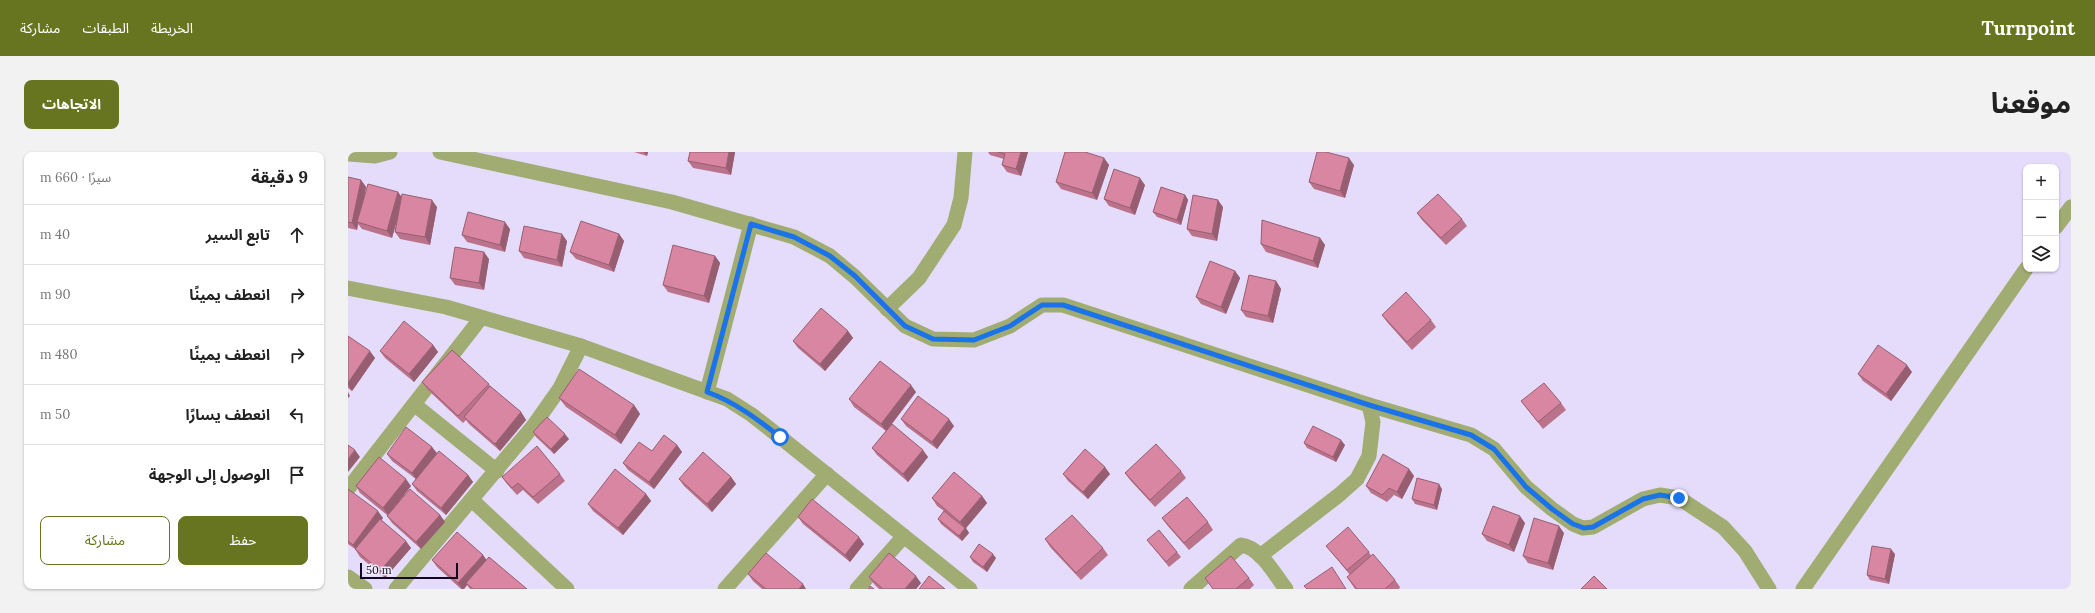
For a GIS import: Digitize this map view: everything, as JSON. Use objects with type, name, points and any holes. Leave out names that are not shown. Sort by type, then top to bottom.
[{"type":"street","points":[[348,154],[375,156],[390,152]]},
{"type":"street","points":[[440,152],[672,202],[794,237],[830,256],[855,276],[905,326],[933,339],[974,340],[1010,326],[1042,305],[1063,305],[1369,405],[1471,435],[1494,449],[1526,487],[1552,509],[1573,524],[1584,528],[1593,527],[1643,499],[1660,495],[1679,498],[1723,527],[1745,551],[1769,589]]},
{"type":"street","points":[[887,309],[919,278],[954,225],[961,198],[965,152]]},
{"type":"street","points":[[2059,224],[2071,207]]},
{"type":"street","points":[[707,392],[751,224]]},
{"type":"street","points":[[1803,589],[2024,272]]},
{"type":"street","points":[[348,288],[440,305],[581,346],[727,399],[752,415],[970,589]]},
{"type":"street","points":[[348,489],[481,318]]},
{"type":"street","points":[[396,589],[473,501],[548,406],[581,346]]},
{"type":"street","points":[[415,404],[497,471]]},
{"type":"street","points":[[1260,556],[1339,495],[1357,479],[1369,456],[1373,422],[1369,405]]},
{"type":"street","points":[[725,589],[827,474]]},
{"type":"street","points":[[473,501],[567,589]]},
{"type":"street","points":[[857,589],[904,536]]},
{"type":"street","points":[[1191,589],[1241,545],[1247,546],[1260,556],[1286,589]]},
{"type":"street","points":[[348,576],[364,589]]},
{"type":"building","points":[[690,152],[729,152],[726,168],[688,161]]},
{"type":"building","points":[[998,152],[1021,152],[1016,169],[1002,165],[1005,154]]},
{"type":"building","points":[[1065,152],[1085,152],[1104,158],[1092,193],[1056,182]]},
{"type":"building","points":[[1317,152],[1326,152],[1349,158],[1340,191],[1309,182]]},
{"type":"building","points":[[1114,169],[1140,178],[1130,208],[1104,199]]},
{"type":"building","points":[[348,177],[361,180],[352,223],[348,222]]},
{"type":"building","points":[[368,184],[398,192],[387,231],[357,222]]},
{"type":"building","points":[[1161,187],[1185,195],[1177,220],[1153,212]]},
{"type":"building","points":[[402,194],[432,200],[425,237],[395,232]]},
{"type":"building","points":[[1438,194],[1462,219],[1441,238],[1417,213]]},
{"type":"building","points":[[1193,195],[1218,200],[1212,234],[1187,229]]},
{"type":"building","points":[[468,212],[505,222],[500,245],[462,235]]},
{"type":"building","points":[[1262,220],[1320,238],[1313,261],[1261,244]]},
{"type":"building","points":[[581,221],[619,234],[609,265],[570,252]]},
{"type":"building","points":[[524,226],[562,234],[557,260],[519,251]]},
{"type":"building","points":[[673,245],[715,256],[704,296],[663,285]]},
{"type":"building","points":[[455,247],[484,252],[479,283],[450,278]]},
{"type":"building","points":[[1210,261],[1235,271],[1221,307],[1196,297]]},
{"type":"building","points":[[1249,275],[1276,281],[1268,316],[1241,310]]},
{"type":"building","points":[[1406,292],[1431,320],[1407,342],[1382,315]]},
{"type":"building","points":[[821,308],[848,331],[820,364],[793,341]]},
{"type":"building","points":[[404,321],[433,345],[409,374],[380,351]]},
{"type":"building","points":[[348,336],[370,351],[348,383]]},
{"type":"building","points":[[1878,345],[1907,365],[1886,394],[1858,374]]},
{"type":"building","points":[[452,350],[489,384],[458,416],[422,382]]},
{"type":"building","points":[[880,361],[911,385],[881,424],[849,399]]},
{"type":"building","points":[[579,369],[634,405],[615,435],[559,398]]},
{"type":"building","points":[[1544,383],[1561,403],[1538,422],[1521,401]]},
{"type":"building","points":[[490,386],[521,412],[495,444],[464,417]]},
{"type":"building","points":[[918,396],[949,419],[932,442],[901,419]]},
{"type":"building","points":[[547,417],[565,434],[551,449],[533,432]]},
{"type":"building","points":[[892,424],[923,450],[903,474],[872,448]]},
{"type":"building","points":[[1313,426],[1341,440],[1333,457],[1304,443]]},
{"type":"building","points":[[406,427],[432,447],[412,473],[387,454]]},
{"type":"building","points":[[664,435],[677,445],[649,482],[623,463],[639,442],[652,451]]},
{"type":"building","points":[[1156,444],[1181,471],[1150,500],[1125,473]]},
{"type":"building","points":[[348,445],[355,450],[348,459]]},
{"type":"building","points":[[537,446],[560,474],[533,497],[518,483],[512,488],[502,477]]},
{"type":"building","points":[[1085,449],[1105,467],[1083,492],[1063,474]]},
{"type":"building","points":[[439,451],[468,475],[441,508],[412,484]]},
{"type":"building","points":[[703,452],[731,477],[707,504],[679,479]]},
{"type":"building","points":[[1383,454],[1409,469],[1397,492],[1389,488],[1382,495],[1366,486]]},
{"type":"building","points":[[379,457],[406,479],[383,508],[356,486]]},
{"type":"building","points":[[615,469],[646,494],[618,528],[588,504]]},
{"type":"building","points":[[954,472],[982,496],[960,522],[932,498]]},
{"type":"building","points":[[1417,478],[1439,484],[1434,505],[1412,499]]},
{"type":"building","points":[[348,489],[378,511],[353,545],[348,541]]},
{"type":"building","points":[[410,489],[440,515],[416,542],[387,516]]},
{"type":"building","points":[[1187,497],[1208,522],[1184,543],[1162,518]]},
{"type":"building","points":[[812,499],[859,537],[845,555],[798,517]]},
{"type":"building","points":[[1493,506],[1520,516],[1509,545],[1482,534]]},
{"type":"building","points":[[944,511],[965,528],[959,536],[938,519]]},
{"type":"building","points":[[1072,515],[1103,548],[1076,573],[1045,539]]},
{"type":"building","points":[[1534,518],[1559,526],[1548,563],[1523,556]]},
{"type":"building","points":[[380,519],[406,541],[380,571],[355,549]]},
{"type":"building","points":[[1348,527],[1369,552],[1347,570],[1326,546]]},
{"type":"building","points":[[1159,530],[1177,552],[1166,562],[1147,540]]},
{"type":"building","points":[[457,532],[483,555],[458,583],[432,560]]},
{"type":"building","points":[[979,544],[993,554],[983,567],[970,557]]},
{"type":"building","points":[[1872,546],[1891,549],[1885,579],[1867,575]]},
{"type":"building","points":[[766,553],[803,584],[799,589],[766,589],[748,574]]},
{"type":"building","points":[[889,553],[916,576],[905,589],[883,589],[869,577]]},
{"type":"building","points":[[1373,554],[1395,580],[1385,589],[1357,589],[1347,577]]},
{"type":"building","points":[[1231,556],[1249,578],[1236,589],[1213,589],[1205,578]]},
{"type":"building","points":[[489,557],[527,589],[473,589],[466,583]]},
{"type":"building","points":[[1332,567],[1346,589],[1307,589],[1304,586]]},
{"type":"building","points":[[929,576],[945,589],[919,589]]},
{"type":"building","points":[[1594,576],[1607,589],[1581,589]]},
{"type":"route","points":[[780,437],[752,415],[727,399],[707,392],[751,224],[794,237],[830,256],[855,276],[905,326],[933,339],[974,340],[1010,326],[1042,305],[1063,305],[1369,405],[1442,425],[1471,435],[1494,449],[1526,487],[1552,509],[1573,524],[1584,528],[1593,527],[1643,499],[1660,495],[1679,498]]}]
